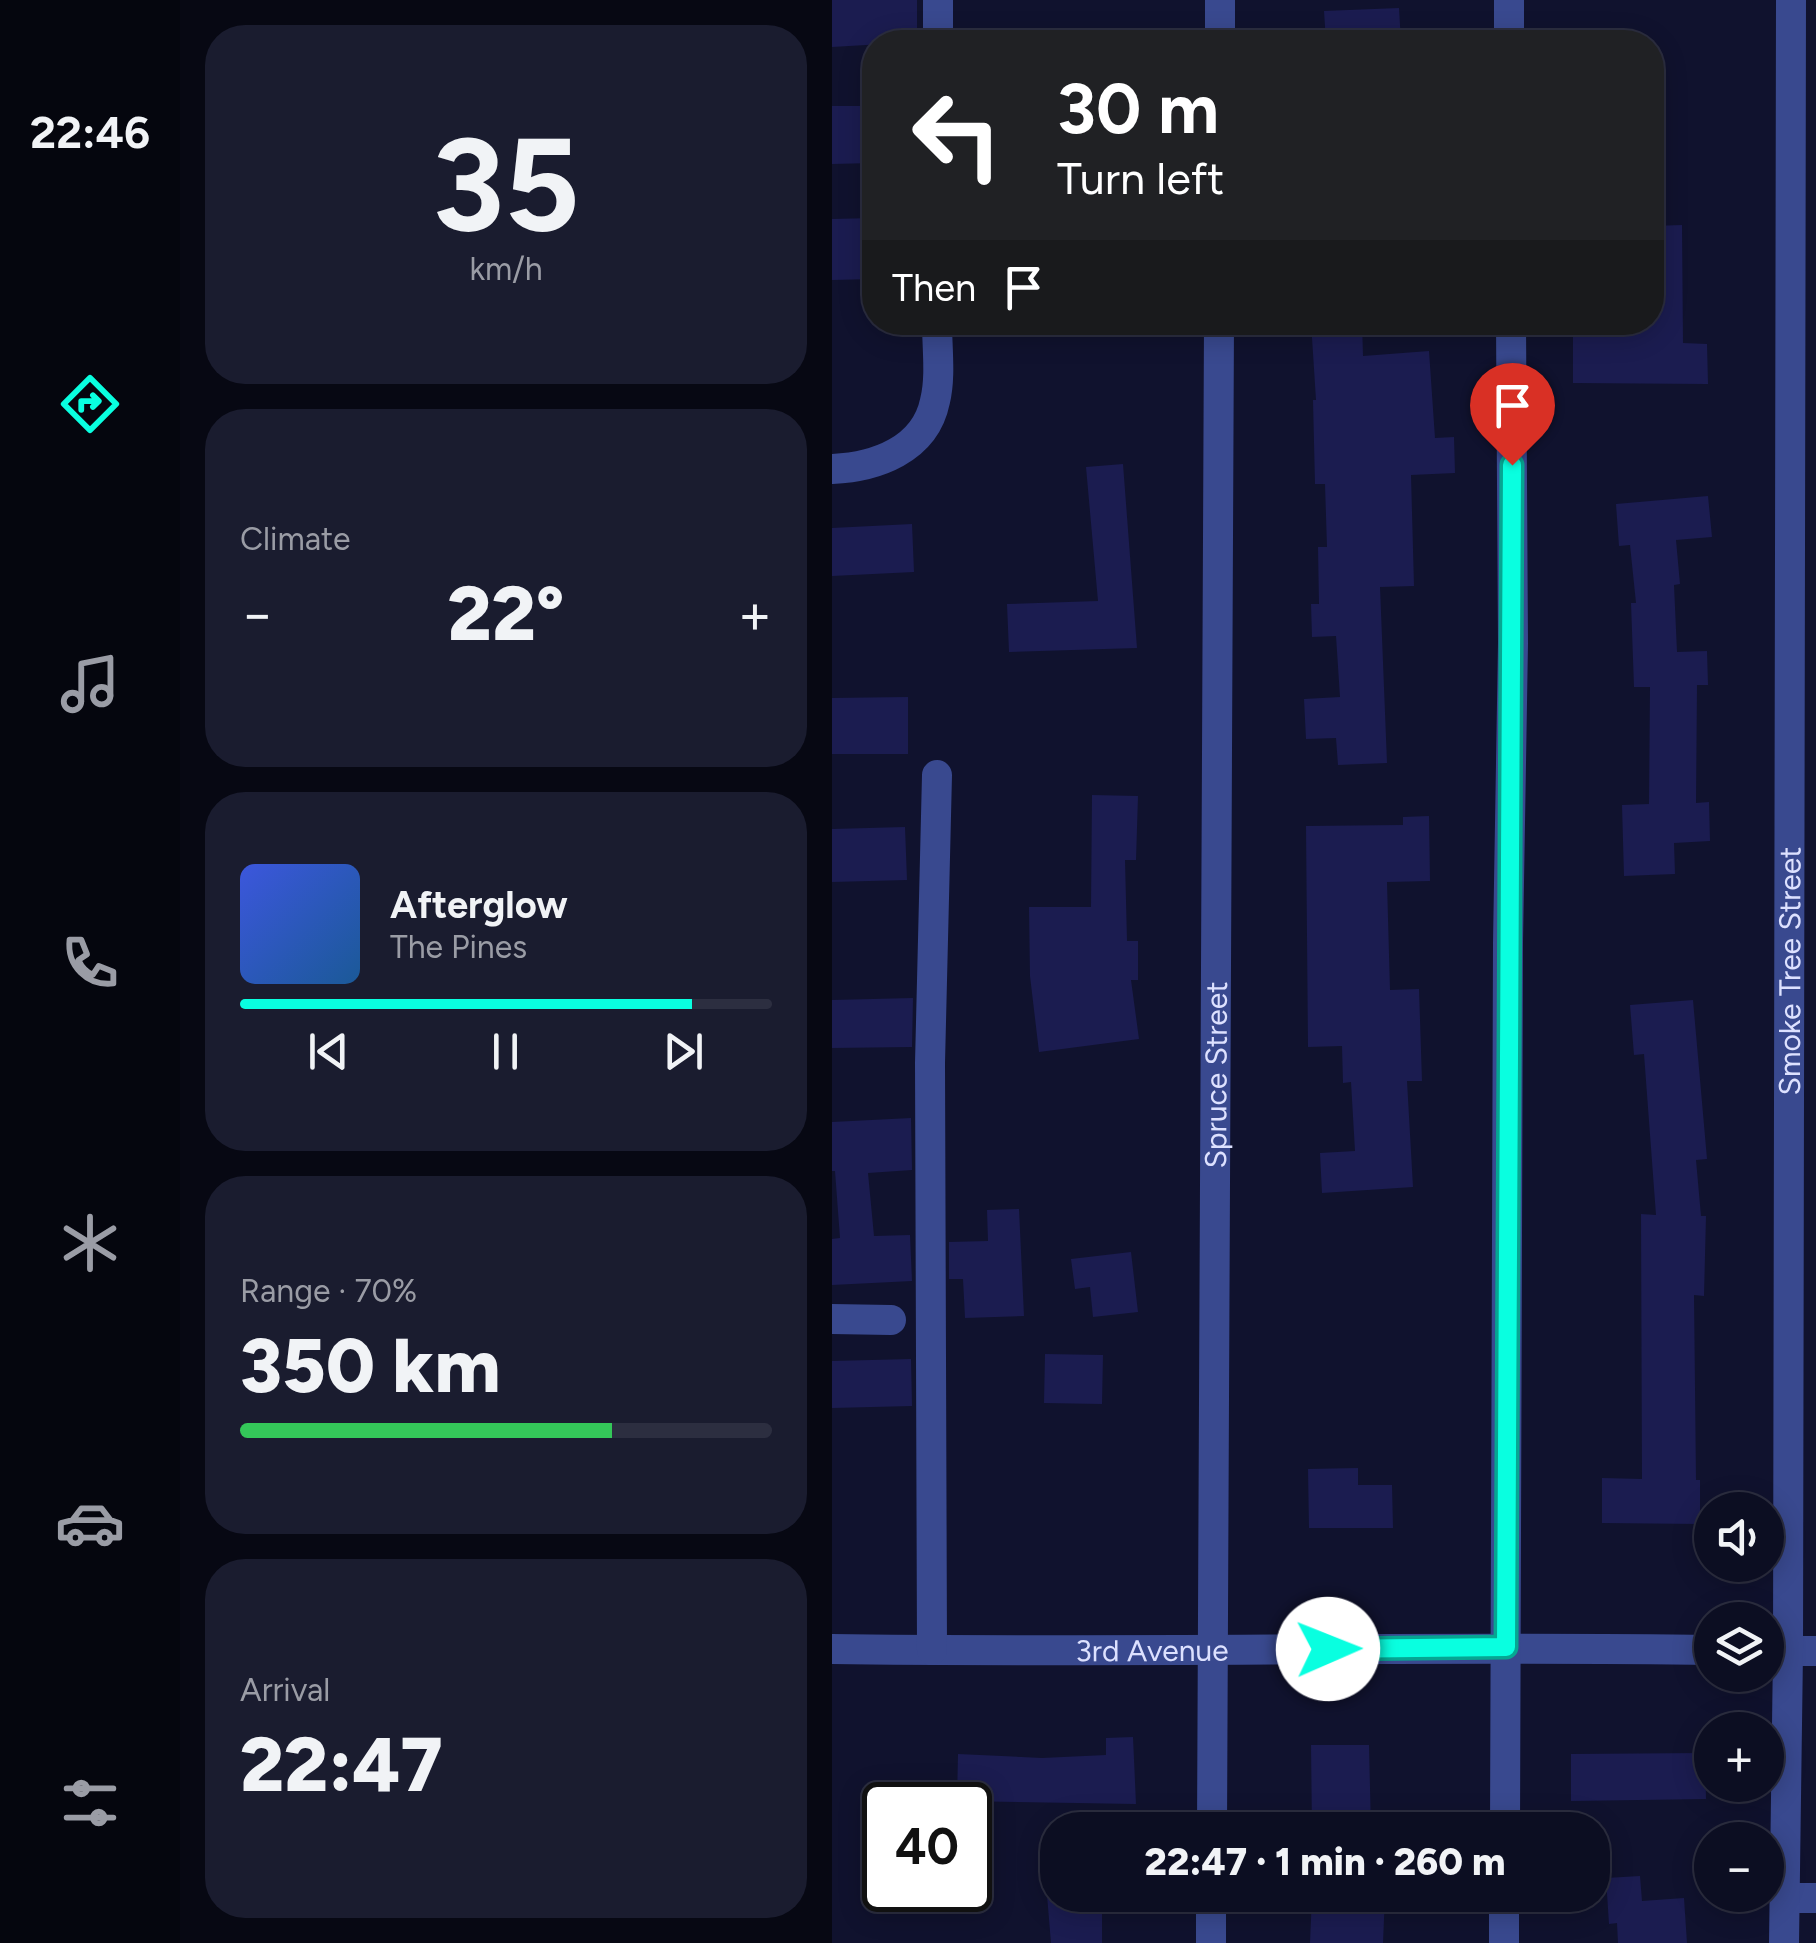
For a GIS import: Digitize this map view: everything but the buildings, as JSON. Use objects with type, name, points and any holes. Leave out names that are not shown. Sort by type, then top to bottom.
[{"type":"street","points":[[938,0],[938,30]]},
{"type":"street","points":[[1220,0],[1220,30]]},
{"type":"street","points":[[1509,0],[1509,30]]},
{"type":"street","name":"Smoke Tree Street","points":[[1784,1943],[1790,1651],[1790,0]]},
{"type":"street","points":[[832,469],[880,462],[906,447],[930,419],[936,398],[936,335]]},
{"type":"street","name":"Spruce Street","points":[[1212,1812],[1219,335]]},
{"type":"street","points":[[1504,1812],[1513,643],[1511,335]]},
{"type":"street","points":[[932,1650],[930,1063],[937,775]]},
{"type":"street","points":[[832,1320],[891,1320]]},
{"type":"street","name":"3rd Avenue","points":[[832,1648],[1694,1650]]},
{"type":"street","points":[[1785,1898],[1816,1898]]},
{"type":"street","points":[[1211,1912],[1211,1943]]},
{"type":"street","points":[[1504,1912],[1504,1943]]},
{"type":"route","points":[[1328,1649],[1506,1647],[1512,465]]}]
